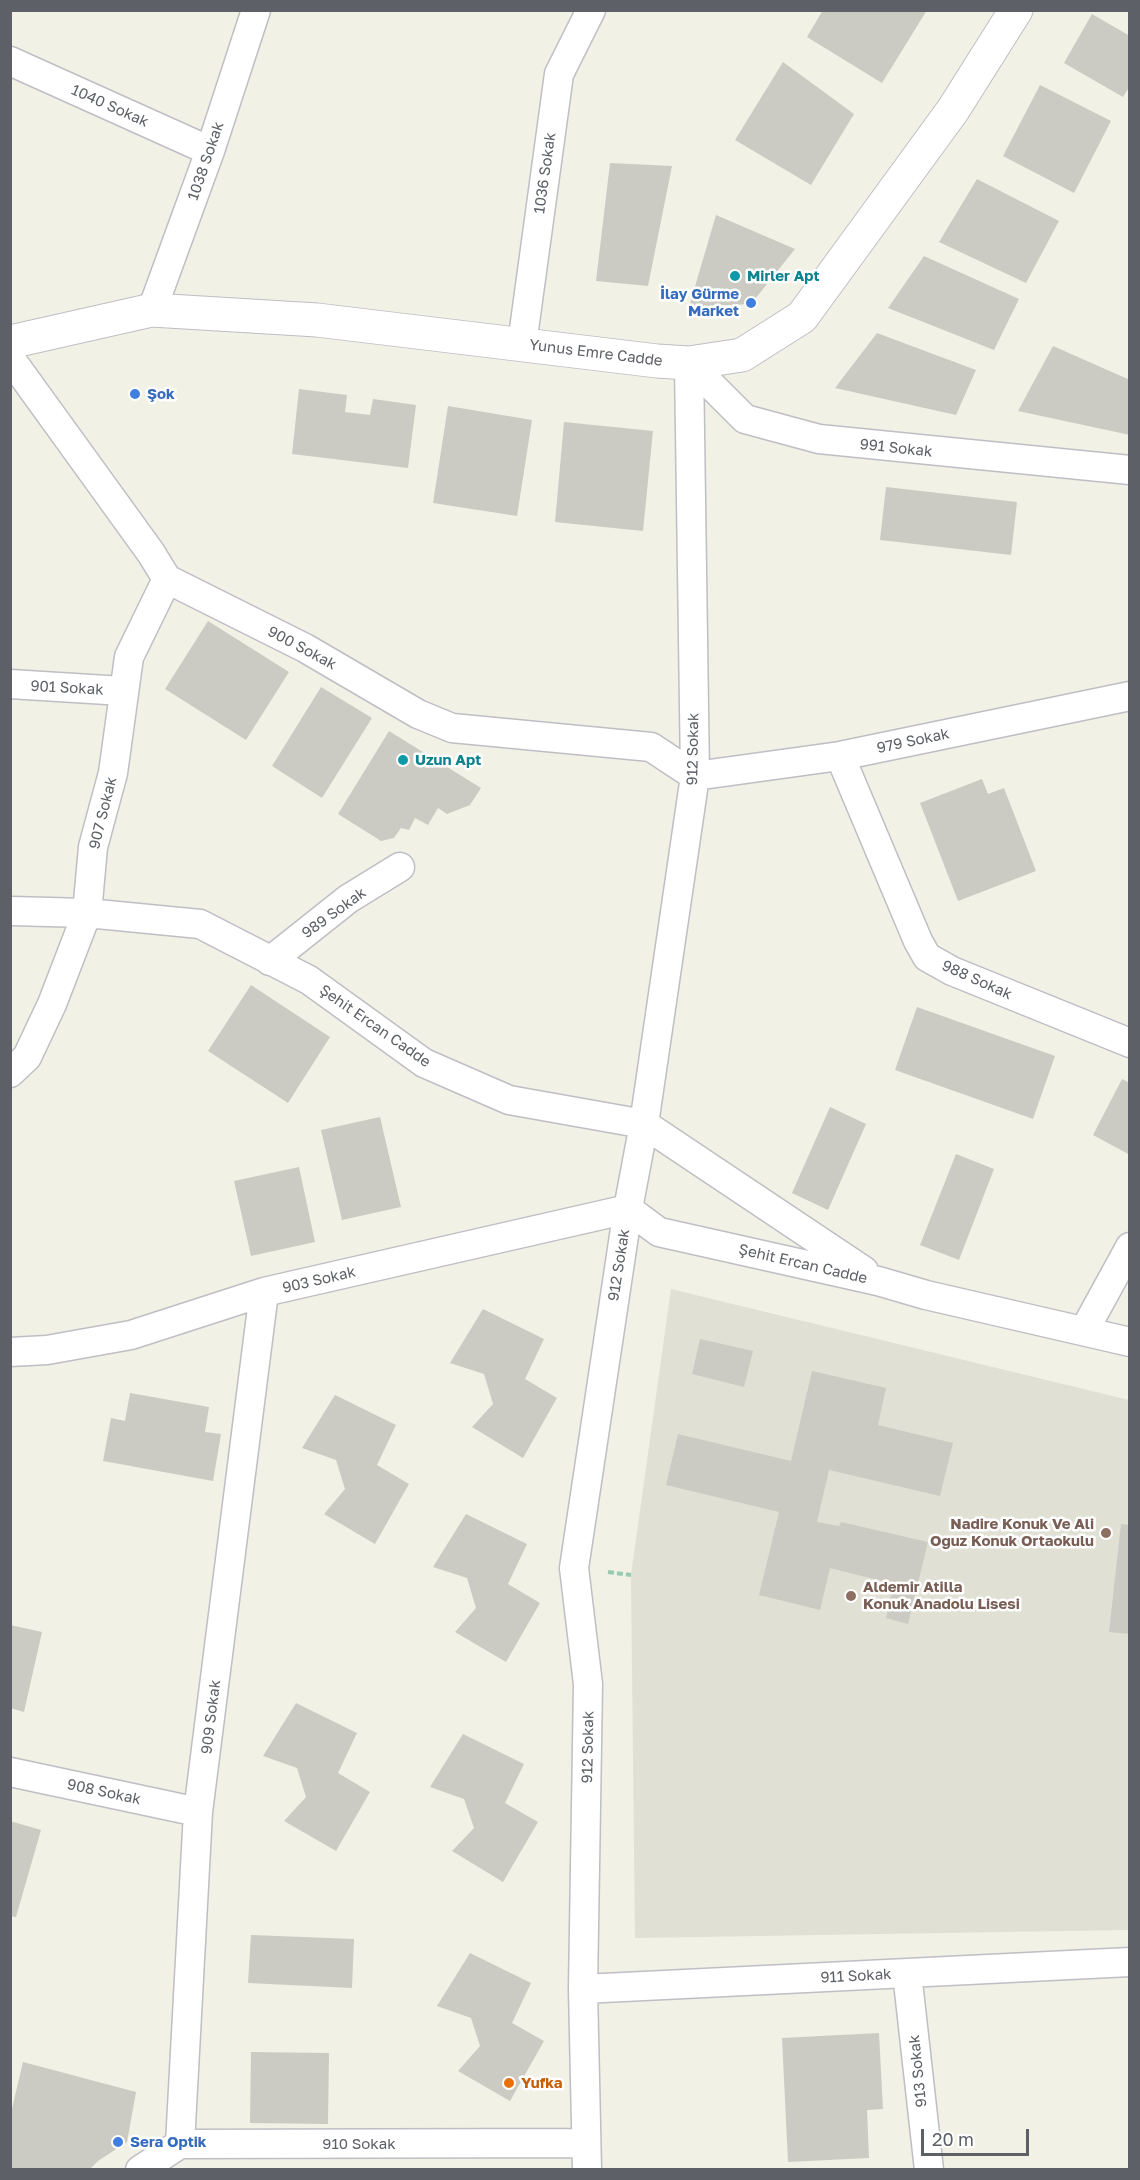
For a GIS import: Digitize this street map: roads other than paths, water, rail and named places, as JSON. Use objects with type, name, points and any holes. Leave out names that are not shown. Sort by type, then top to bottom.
[{"type":"street","name":"1038 Sokak","points":[[152,310],[210,151],[256,10]]},
{"type":"street","name":"1036 Sokak","points":[[522,344],[558,74],[591,10]]},
{"type":"street","name":"Yunus Emre Cadde","points":[[10,342],[152,310],[317,320],[657,361],[689,363],[741,355],[802,317],[953,110],[1016,10]]},
{"type":"street","name":"1040 Sokak","points":[[10,61],[210,151]]},
{"type":"street","points":[[10,358],[151,553],[167,579]]},
{"type":"street","name":"991 Sokak","points":[[689,363],[744,419],[819,440],[1130,470]]},
{"type":"street","name":"912 Sokak","points":[[587,2156],[583,1989],[588,1684],[574,1568],[628,1209],[644,1124],[695,776],[689,363]]},
{"type":"street","name":"907 Sokak","points":[[10,1073],[27,1057],[52,1004],[87,913],[93,847],[113,772],[129,657],[167,579]]},
{"type":"street","name":"900 Sokak","points":[[167,579],[305,648],[418,714],[452,728],[651,747],[695,776]]},
{"type":"street","name":"901 Sokak","points":[[10,684],[123,691]]},
{"type":"street","name":"979 Sokak","points":[[695,776],[840,756],[1130,696]]},
{"type":"street","name":"988 Sokak","points":[[840,756],[918,941],[927,957],[952,971],[1130,1043]]},
{"type":"street","name":"989 Sokak","points":[[270,961],[348,899],[400,867]]},
{"type":"street","name":"Şehit Ercan Cadde","points":[[10,911],[87,913],[200,924],[309,980],[424,1063],[509,1100],[644,1124],[878,1281]]},
{"type":"street","name":"Şehit Ercan Cadde","points":[[628,1209],[659,1232],[878,1281],[926,1295],[1130,1342]]},
{"type":"street","name":"903 Sokak","points":[[10,1352],[47,1350],[131,1335],[264,1292],[628,1209]]},
{"type":"street","points":[[1084,1331],[1130,1247]]},
{"type":"street","name":"909 Sokak","points":[[180,2144],[198,1812],[264,1292]]},
{"type":"street","name":"908 Sokak","points":[[10,1772],[198,1812]]},
{"type":"street","name":"911 Sokak","points":[[583,1989],[1130,1962]]},
{"type":"street","name":"913 Sokak","points":[[907,1973],[929,2169]]},
{"type":"street","points":[[140,2169],[180,2144]]},
{"type":"street","name":"910 Sokak","points":[[180,2144],[587,2156]]},
{"type":"place","name":"Mirler Apt","points":[[735,276]]},
{"type":"place","name":"İlay Gürme Market","points":[[751,303]]},
{"type":"place","name":"Şok","points":[[135,394]]},
{"type":"place","name":"Uzun Apt","points":[[403,760]]},
{"type":"place","name":"Nadire Konuk Ve Ali Oğuz Konuk Ortaokulu","points":[[1106,1533]]},
{"type":"place","name":"Aldemir Atilla Konuk Anadolu Lisesi","points":[[851,1596]]},
{"type":"place","name":"Yufka","points":[[509,2083]]},
{"type":"place","name":"Sera Optik","points":[[118,2142]]}]
